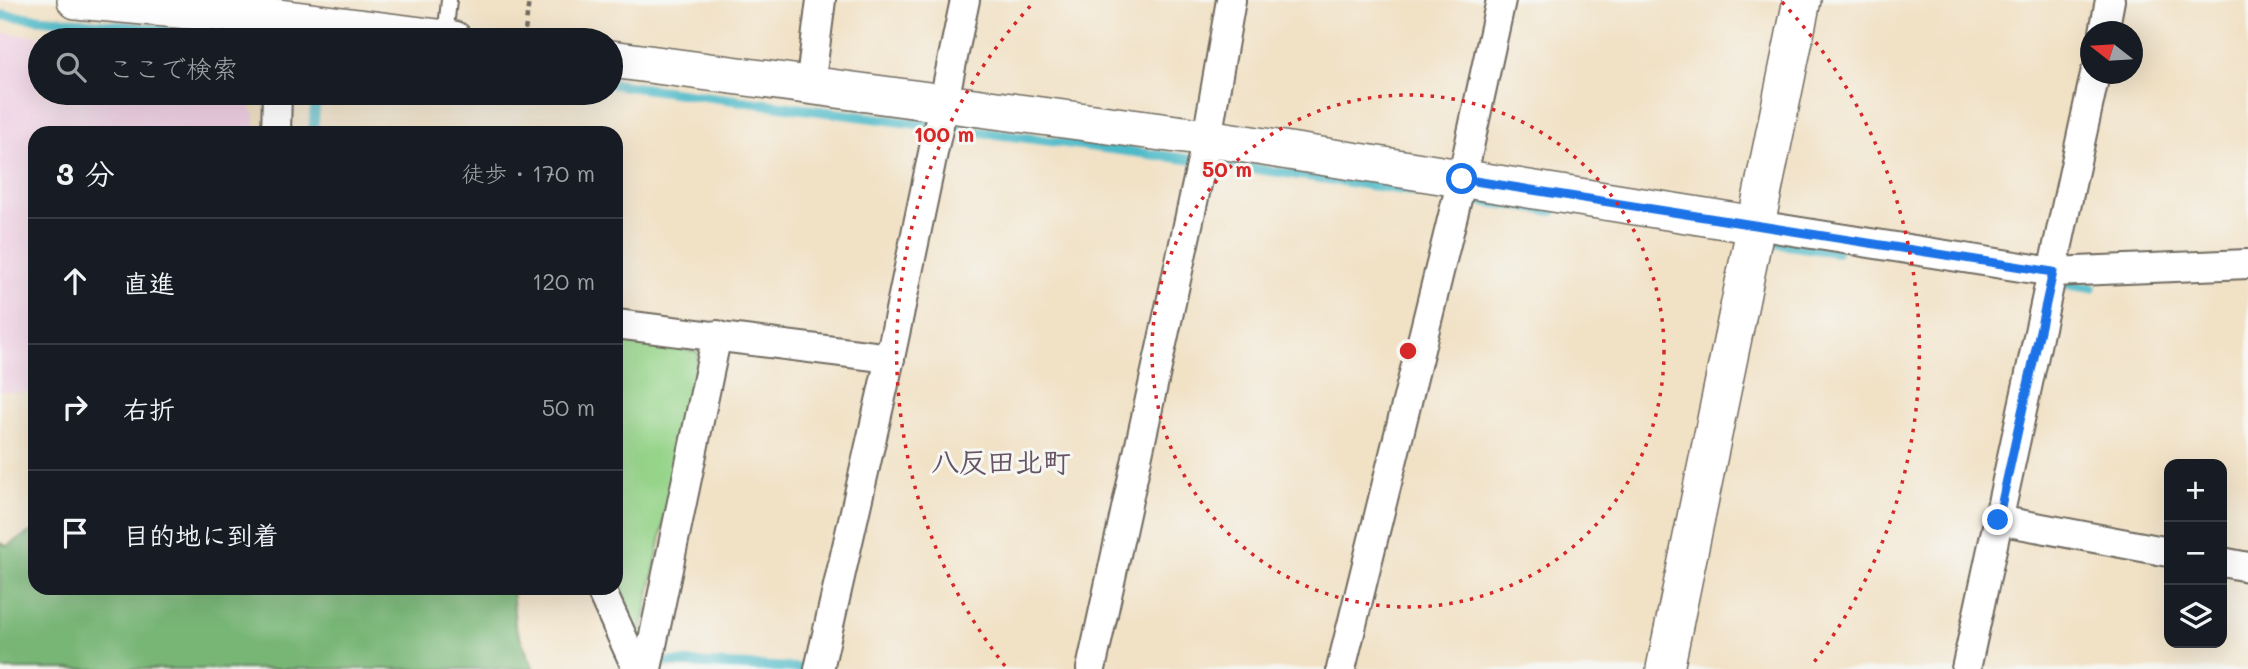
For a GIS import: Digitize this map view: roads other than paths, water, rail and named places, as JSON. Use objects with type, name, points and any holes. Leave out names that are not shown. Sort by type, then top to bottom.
[{"type":"street","points":[[76,0],[238,8],[277,28]]},
{"type":"street","points":[[810,87],[821,0]]},
{"type":"street","points":[[819,669],[890,358],[965,0]]},
{"type":"street","points":[[1091,669],[1207,138],[1231,0]]},
{"type":"street","points":[[1341,669],[1462,179],[1501,0]]},
{"type":"street","points":[[1665,669],[1802,0]]},
{"type":"street","points":[[2106,21],[2110,0],[2118,0]]},
{"type":"street","points":[[623,61],[1207,138],[2053,272],[2248,264]]},
{"type":"street","points":[[1966,669],[2093,84]]},
{"type":"street","points":[[276,126],[277,105]]},
{"type":"street","points":[[623,325],[890,358]]},
{"type":"street","points":[[647,669],[717,335]]},
{"type":"street","points":[[1998,520],[2164,551]]},
{"type":"street","points":[[2227,563],[2248,567]]},
{"type":"street","points":[[603,595],[636,669]]},
{"type":"lane","points":[[446,28],[449,0]]},
{"type":"waterway","points":[[0,15],[141,28]]},
{"type":"waterway","points":[[623,86],[1165,156],[1553,211]]},
{"type":"waterway","points":[[314,126],[315,105]]},
{"type":"waterway","points":[[1759,241],[1837,252]]},
{"type":"waterway","points":[[2057,283],[2092,288]]},
{"type":"waterway","points":[[648,661],[817,669]]},
{"type":"district","name":"八反田北町","points":[[1001,461]]}]
